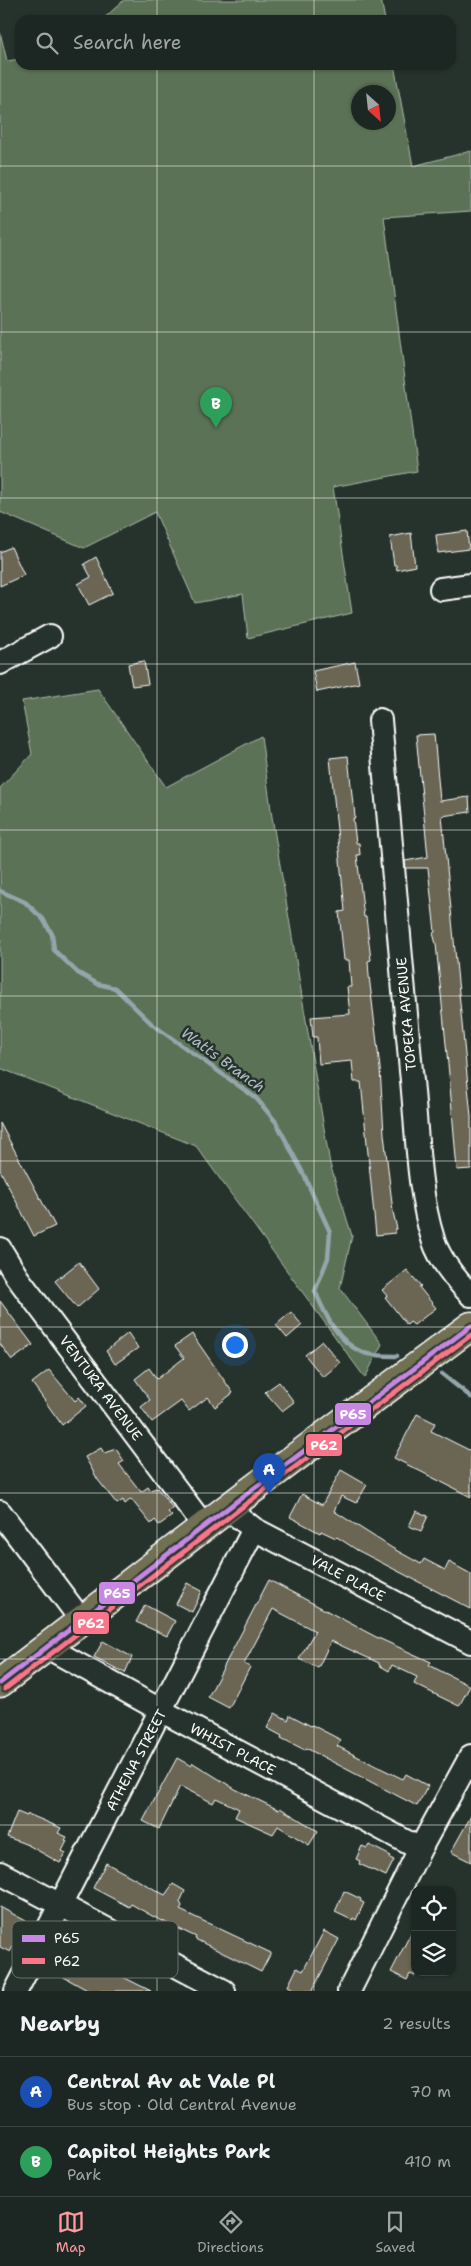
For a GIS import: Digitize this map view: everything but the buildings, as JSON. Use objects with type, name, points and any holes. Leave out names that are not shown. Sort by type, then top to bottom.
[{"type":"main road","points":[[0,1683],[227,1508],[471,1326]]},
{"type":"street","points":[[440,589],[471,585]]},
{"type":"street","points":[[0,663],[50,636]]},
{"type":"street","name":"TOPEKA AVENUE","points":[[380,720],[410,1058],[429,1223],[440,1256],[459,1283],[471,1295]]},
{"type":"street","name":"VENTURA AVENUE","points":[[0,1249],[23,1284],[204,1526]]},
{"type":"street","name":"VALE PLACE","points":[[227,1508],[254,1529],[471,1642]]},
{"type":"street","points":[[0,1512],[82,1621]]},
{"type":"street","name":"ATHENA STREET","points":[[52,1921],[162,1711],[254,1529]]},
{"type":"street","name":"WHIST PLACE","points":[[47,1647],[162,1711],[420,1849]]},
{"type":"street","points":[[348,1991],[420,1849],[471,1756]]},
{"type":"street","points":[[0,1873],[91,1921]]},
{"type":"street","points":[[178,1967],[224,1991]]},
{"type":"street","name":"ATHENA STREET","points":[[16,1991],[23,1978]]},
{"type":"green space","points":[[124,0],[381,0],[384,15],[108,15]]},
{"type":"green space","points":[[0,32],[7,61],[15,60],[15,70],[395,70],[413,166],[471,151],[471,211],[384,217],[417,471],[333,487],[352,613],[248,638],[243,594],[195,603],[155,512],[84,548],[0,512]]},
{"type":"green space","points":[[98,689],[166,787],[261,736],[272,817],[330,1164],[352,1236],[340,1288],[382,1344],[365,1378],[196,1146],[0,1068],[0,943],[2,941],[0,939],[0,788],[32,754],[22,701]]},
{"type":"waterway","name":"Watts Branch","points":[[0,891],[25,902],[43,919],[52,934],[54,950],[78,973],[98,984],[115,988],[153,1025],[256,1098],[276,1122],[304,1175],[330,1232],[328,1258],[315,1291],[328,1318],[339,1334],[353,1347],[362,1352],[370,1355],[397,1356]]},
{"type":"waterway","name":"Watts Branch","points":[[442,1374],[471,1397]]},
{"type":"transit line","name":"P65","points":[[0,1683],[241,1498],[471,1326]]},
{"type":"transit line","name":"P62","points":[[5,1689],[246,1504],[471,1335]]},
{"type":"place","name":"Capitol Heights Park","points":[[216,428]]},
{"type":"place","name":"Central Av at Vale Pl","points":[[269,1494]]}]
